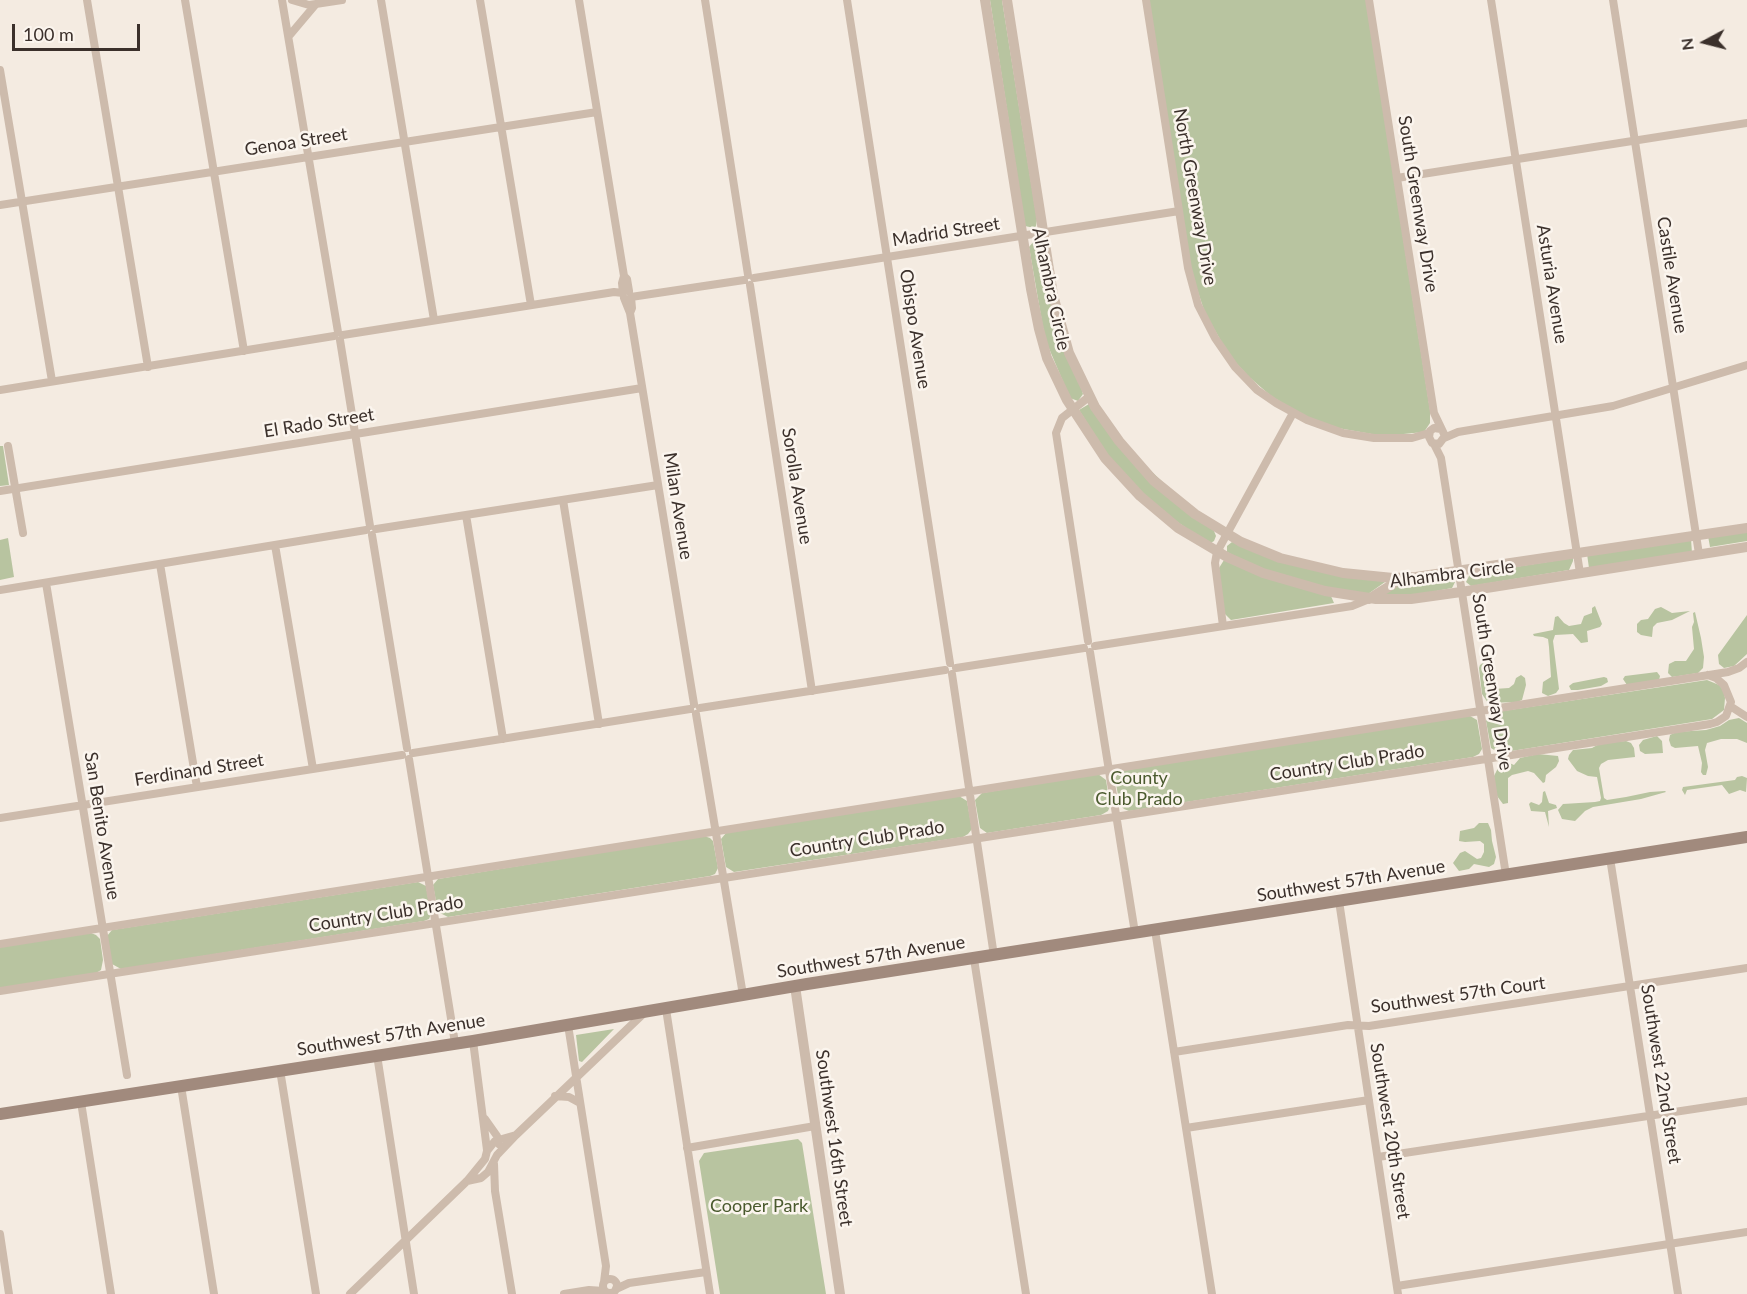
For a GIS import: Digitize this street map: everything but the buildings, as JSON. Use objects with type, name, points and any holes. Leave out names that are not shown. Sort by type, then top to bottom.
[{"type":"main road","name":"Southwest 57th Avenue","points":[[0,1114],[473,1041],[795,986],[1747,837]]},
{"type":"street","points":[[87,0],[147,367]]},
{"type":"street","points":[[185,0],[244,351]]},
{"type":"street","points":[[282,0],[290,36],[455,1043]]},
{"type":"street","points":[[292,0],[303,4],[342,0]]},
{"type":"street","points":[[381,0],[434,320]]},
{"type":"street","points":[[480,0],[531,305]]},
{"type":"street","name":"Milan Avenue","points":[[579,0],[624,276],[627,279],[627,295],[632,308],[630,313],[642,388],[742,995]]},
{"type":"street","name":"Sorolla Avenue","points":[[705,0],[812,691]]},
{"type":"street","name":"Obispo Avenue","points":[[847,0],[994,956]]},
{"type":"street","name":"Alhambra Circle","points":[[986,0],[1042,342],[1053,371],[1073,410],[1095,444],[1123,480],[1168,521],[1217,552],[1254,570],[1283,580],[1368,599],[1411,599],[1747,547]]},
{"type":"street","name":"Alhambra Circle","points":[[1007,0],[1053,295],[1072,362],[1090,396],[1119,441],[1153,480],[1185,507],[1226,534],[1262,551],[1308,566],[1363,576],[1399,578],[1747,528]]},
{"type":"street","name":"North Greenway Drive","points":[[1146,0],[1192,286],[1210,331],[1224,353],[1247,380],[1263,394],[1293,413],[1323,427],[1348,435],[1380,439],[1437,436],[1622,404],[1747,365]]},
{"type":"street","name":"South Greenway Drive","points":[[1369,0],[1506,875]]},
{"type":"street","name":"Asturia Avenue","points":[[1491,0],[1580,573]]},
{"type":"street","name":"Castile Avenue","points":[[1613,0],[1699,554]]},
{"type":"street","points":[[290,36],[316,4]]},
{"type":"street","points":[[0,70],[52,381]]},
{"type":"street","name":"Genoa Street","points":[[0,206],[597,112]]},
{"type":"street","points":[[1397,178],[1747,123]]},
{"type":"street","name":"Madrid Street","points":[[0,390],[614,292],[627,295],[749,280],[1179,211]]},
{"type":"street","name":"El Rado Street","points":[[0,491],[642,388]]},
{"type":"street","points":[[1090,396],[1060,420],[1056,436],[1134,933]]},
{"type":"street","points":[[1223,626],[1215,567],[1217,552],[1293,413]]},
{"type":"street","points":[[8,446],[23,533]]},
{"type":"street","points":[[0,590],[658,485]]},
{"type":"street","points":[[563,500],[599,723]]},
{"type":"street","points":[[466,515],[504,739]]},
{"type":"street","points":[[275,545],[313,770]]},
{"type":"street","points":[[160,564],[197,787]]},
{"type":"street","points":[[1368,599],[1399,578]]},
{"type":"street","name":"San Benito Avenue","points":[[46,583],[127,1075]]},
{"type":"street","name":"Ferdinand Street","points":[[0,818],[1352,606],[1368,599]]},
{"type":"street","name":"Country Club Prado","points":[[0,944],[1733,671],[1747,662]]},
{"type":"street","points":[[1708,675],[1724,685],[1730,697],[1730,706],[1747,717]]},
{"type":"street","name":"Country Club Prado","points":[[0,991],[1710,724],[1721,720],[1730,706]]},
{"type":"street","name":"Southwest 22nd Street","points":[[1610,858],[1678,1294]]},
{"type":"street","name":"Southwest 20th Street","points":[[1339,901],[1398,1290]]},
{"type":"street","points":[[1155,930],[1212,1294]]},
{"type":"street","points":[[974,959],[1026,1294]]},
{"type":"street","name":"Southwest 57th Court","points":[[1174,1052],[1348,1025],[1369,1026],[1747,968]]},
{"type":"street","name":"Southwest 16th Street","points":[[795,986],[840,1294]]},
{"type":"street","points":[[666,1009],[710,1294]]},
{"type":"street","points":[[467,1181],[481,1178],[516,1134],[645,1012]]},
{"type":"street","points":[[568,1025],[610,1288]]},
{"type":"street","points":[[473,1041],[485,1118],[484,1174],[495,1191]]},
{"type":"street","points":[[377,1055],[414,1294]]},
{"type":"street","points":[[280,1070],[315,1290],[321,1294]]},
{"type":"street","points":[[181,1086],[214,1294]]},
{"type":"street","points":[[555,1096],[568,1097],[580,1103]]},
{"type":"street","points":[[1186,1128],[1369,1100]]},
{"type":"street","points":[[1378,1157],[1747,1101]]},
{"type":"street","points":[[81,1102],[111,1294]]},
{"type":"street","points":[[485,1118],[498,1139],[495,1191],[512,1294]]},
{"type":"street","points":[[687,1148],[815,1126]]},
{"type":"street","points":[[350,1294],[467,1181],[498,1139],[516,1134]]},
{"type":"street","points":[[1398,1290],[1747,1232]]},
{"type":"street","points":[[0,1234],[9,1294]]},
{"type":"street","points":[[564,1294],[706,1272]]},
{"type":"green space","points":[[990,0],[1002,0],[1037,220],[1034,228],[1025,226]]},
{"type":"green space","points":[[1149,0],[1366,0],[1430,410],[1430,423],[1424,432],[1383,436],[1332,427],[1310,419],[1271,396],[1229,355],[1205,313],[1192,274]]},
{"type":"green space","points":[[1034,241],[1040,243],[1083,394],[1078,401],[1070,398],[1045,339],[1029,247]]},
{"type":"green space","points":[[1089,404],[1104,426],[1214,531],[1216,536],[1214,541],[1209,544],[1159,509],[1112,462],[1079,410]]},
{"type":"green space","points":[[0,446],[3,446],[9,485],[0,486]]},
{"type":"green space","points":[[1747,531],[1747,541],[1710,547],[1708,536]]},
{"type":"green space","points":[[8,538],[14,577],[0,580],[0,540]]},
{"type":"green space","points":[[1691,539],[1692,553],[1589,568],[1587,554]]},
{"type":"green space","points":[[1232,542],[1385,582],[1368,594],[1329,590],[1261,570],[1227,552],[1227,546]]},
{"type":"green space","points":[[1573,558],[1569,570],[1471,586],[1466,582],[1470,574]]},
{"type":"green space","points":[[1224,560],[1331,596],[1334,603],[1231,620],[1224,613],[1219,568]]},
{"type":"green space","points":[[1451,577],[1455,582],[1452,588],[1405,597],[1379,596],[1404,581]]},
{"type":"green space","points":[[1595,606],[1602,624],[1600,627],[1587,631],[1588,642],[1581,643],[1573,634],[1555,635],[1553,641],[1559,689],[1548,696],[1542,693],[1543,682],[1551,677],[1548,639],[1533,634],[1553,630],[1555,617],[1558,616],[1569,626],[1581,624],[1584,616],[1592,613],[1592,608]]},
{"type":"green space","points":[[1661,607],[1672,613],[1690,611],[1672,620],[1657,623],[1653,627],[1652,637],[1637,632],[1637,624],[1641,620],[1648,619],[1655,609]]},
{"type":"green space","points":[[1695,612],[1704,657],[1703,668],[1698,673],[1672,677],[1668,673],[1669,664],[1675,661],[1686,661],[1694,649],[1692,627]]},
{"type":"green space","points":[[1747,615],[1747,654],[1734,666],[1724,668],[1719,664],[1718,655]]},
{"type":"green space","points":[[1484,662],[1488,664],[1494,689],[1509,688],[1521,675],[1525,678],[1526,685],[1522,700],[1488,703],[1482,694],[1479,668]]},
{"type":"green space","points":[[1657,672],[1660,676],[1659,680],[1627,685],[1623,679],[1625,676]]},
{"type":"green space","points":[[1604,677],[1608,682],[1601,686],[1571,690],[1569,686],[1573,683]]},
{"type":"green space","points":[[1707,680],[1719,685],[1724,691],[1725,698],[1724,710],[1712,719],[1499,753],[1491,748],[1486,721],[1490,713]]},
{"type":"green space","name":"County Club Prado","points":[[1470,716],[1477,720],[1482,749],[1473,757],[1129,811],[1120,805],[1115,779],[1123,770]]},
{"type":"green space","points":[[1739,718],[1747,723],[1747,743],[1737,739],[1721,739],[1707,743],[1706,775],[1701,772],[1702,763],[1698,746],[1675,748],[1671,746],[1670,735],[1676,732],[1706,730]]},
{"type":"green space","points":[[1657,736],[1662,741],[1663,753],[1645,754],[1640,751],[1639,745],[1643,740]]},
{"type":"green space","points":[[1626,741],[1634,748],[1635,757],[1608,760],[1599,768],[1604,798],[1607,800],[1650,792],[1666,792],[1641,799],[1593,807],[1575,821],[1562,819],[1558,810],[1563,804],[1595,802],[1600,801],[1601,798],[1597,777],[1577,771],[1568,759],[1573,750],[1592,748],[1601,743]]},
{"type":"green space","points":[[1538,754],[1558,756],[1559,761],[1556,767],[1546,775],[1543,783],[1534,773],[1528,771],[1512,775],[1508,778],[1508,803],[1503,804],[1497,796],[1494,783],[1494,776],[1500,764],[1507,762],[1514,765],[1520,758]]},
{"type":"green space","name":"County Club Prado","points":[[1098,774],[1106,780],[1110,806],[1108,811],[1101,815],[987,833],[980,828],[975,800],[982,793]]},
{"type":"green space","points":[[1742,776],[1747,778],[1746,792],[1740,790],[1729,794],[1722,785],[1687,790],[1685,795],[1682,790],[1683,787],[1735,780]]},
{"type":"green space","points":[[1545,791],[1549,803],[1556,805],[1557,808],[1548,811],[1549,827],[1545,812],[1531,811],[1529,804],[1531,802],[1539,805]]},
{"type":"green space","points":[[959,796],[967,801],[972,829],[963,837],[734,872],[726,867],[721,839],[726,833]]},
{"type":"green space","points":[[1479,823],[1488,823],[1491,830],[1496,857],[1494,864],[1489,867],[1474,864],[1469,869],[1459,871],[1453,863],[1460,853],[1465,851],[1477,859],[1481,858],[1484,852],[1484,844],[1480,841],[1459,841],[1460,831],[1474,828]]},
{"type":"green space","points":[[704,836],[713,841],[718,868],[715,874],[710,876],[448,917],[438,912],[433,885],[438,879]]},
{"type":"green space","points":[[418,882],[426,886],[431,914],[429,919],[424,921],[121,969],[112,964],[107,936],[112,930]]},
{"type":"green space","points":[[91,933],[100,939],[103,960],[101,970],[96,973],[0,988],[0,947]]},
{"type":"green space","points":[[614,1029],[582,1062],[579,1061],[576,1035]]},
{"type":"green space","name":"Cooper Park","points":[[798,1139],[802,1143],[826,1294],[720,1294],[699,1161],[704,1153]]}]
